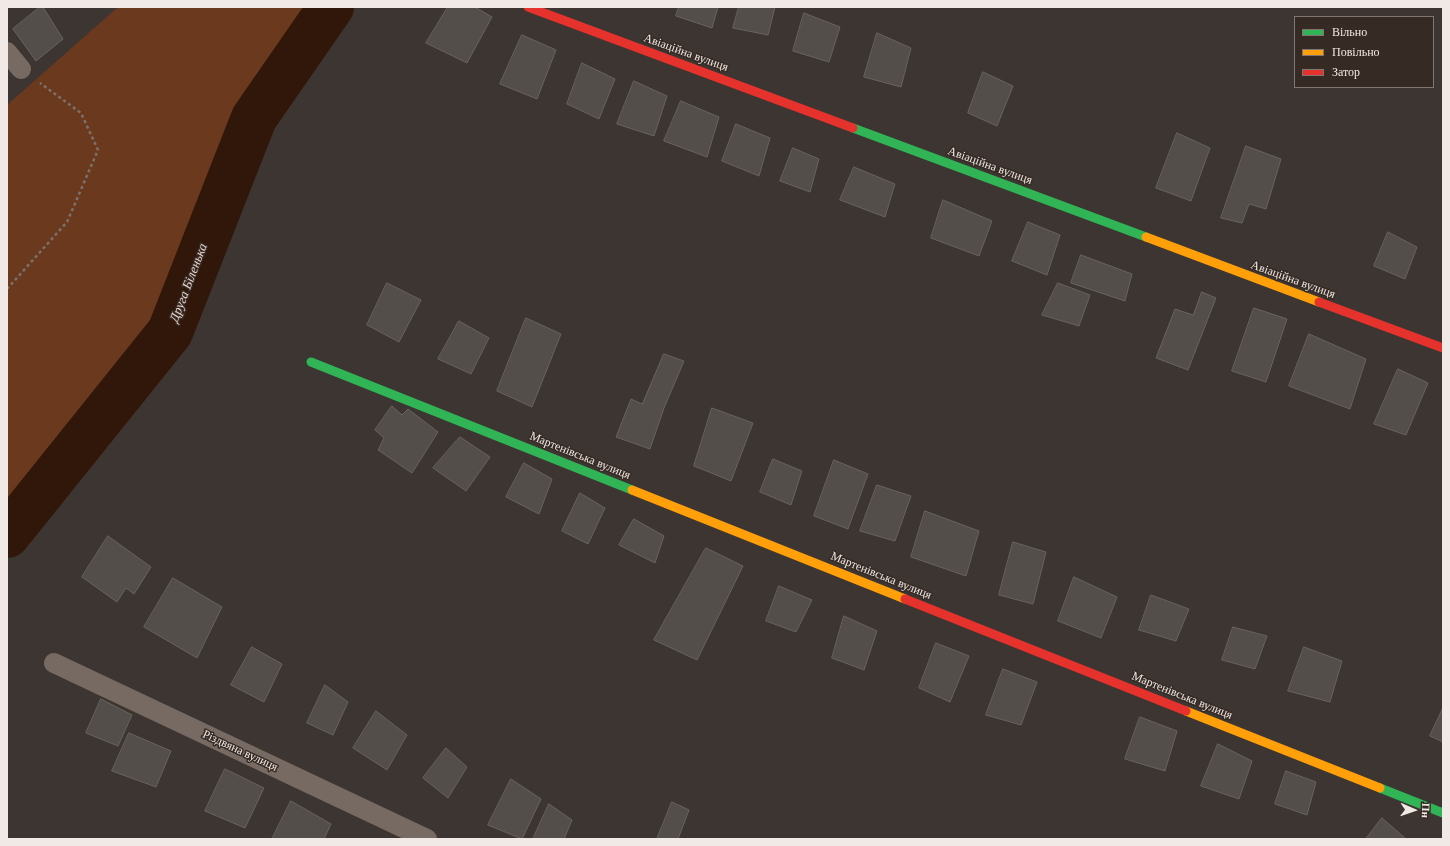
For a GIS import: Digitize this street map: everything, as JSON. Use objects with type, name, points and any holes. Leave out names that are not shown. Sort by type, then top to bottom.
[{"type":"street","name":"Авіаційна вулиця","points":[[528,7],[1443,348]]},
{"type":"street","points":[[7,52],[21,69]]},
{"type":"street","name":"Мартенівська вулиця","points":[[311,362],[1443,813]]},
{"type":"street","name":"Різдвяна вулиця","points":[[54,663],[426,839]]},
{"type":"path","points":[[7,288],[67,222],[98,150],[81,113],[21,69]]},
{"type":"shaded area","points":[[118,7],[331,7],[254,118],[170,332],[7,535],[7,105]]},
{"type":"building","points":[[40,7],[43,7],[63,39],[36,61],[13,29]]},
{"type":"building","points":[[448,7],[475,7],[492,17],[467,63],[426,43]]},
{"type":"building","points":[[679,7],[718,7],[712,28],[676,16]]},
{"type":"building","points":[[739,7],[775,7],[768,35],[733,28]]},
{"type":"building","points":[[804,13],[840,27],[829,62],[793,51]]},
{"type":"building","points":[[877,33],[911,48],[901,87],[864,77]]},
{"type":"building","points":[[522,35],[556,50],[537,99],[500,84]]},
{"type":"building","points":[[582,63],[615,79],[599,119],[567,104]]},
{"type":"building","points":[[983,72],[1013,86],[997,126],[968,113]]},
{"type":"building","points":[[634,81],[667,96],[654,136],[617,124]]},
{"type":"building","points":[[681,101],[719,117],[707,157],[664,141]]},
{"type":"building","points":[[736,124],[770,138],[759,176],[722,161]]},
{"type":"building","points":[[1177,133],[1210,148],[1191,201],[1156,188]]},
{"type":"building","points":[[1246,146],[1281,159],[1266,209],[1249,204],[1242,223],[1221,218]]},
{"type":"building","points":[[793,148],[819,159],[810,192],[780,181]]},
{"type":"building","points":[[854,167],[895,184],[885,217],[840,200]]},
{"type":"building","points":[[943,200],[992,221],[979,256],[931,238]]},
{"type":"building","points":[[1028,222],[1060,235],[1047,275],[1012,261]]},
{"type":"building","points":[[1388,232],[1417,247],[1405,279],[1374,266]]},
{"type":"building","points":[[1081,255],[1132,274],[1125,301],[1071,283]]},
{"type":"building","points":[[387,283],[421,300],[399,342],[367,325]]},
{"type":"building","points":[[1058,283],[1090,295],[1079,326],[1042,315]]},
{"type":"building","points":[[1202,292],[1216,298],[1188,370],[1156,358],[1175,309],[1193,315]]},
{"type":"building","points":[[1254,308],[1287,319],[1266,382],[1232,371]]},
{"type":"building","points":[[526,318],[561,334],[532,407],[497,391]]},
{"type":"building","points":[[459,321],[489,338],[471,374],[438,359]]},
{"type":"building","points":[[1309,334],[1366,359],[1350,409],[1289,386]]},
{"type":"building","points":[[664,354],[684,361],[664,408],[650,449],[616,437],[631,399],[642,404]]},
{"type":"building","points":[[1398,369],[1428,383],[1406,435],[1374,424]]},
{"type":"building","points":[[392,406],[402,415],[408,409],[438,432],[412,473],[378,450],[384,438],[375,430]]},
{"type":"building","points":[[712,408],[753,423],[731,481],[694,466]]},
{"type":"building","points":[[460,437],[490,457],[466,491],[433,468]]},
{"type":"building","points":[[773,459],[802,471],[791,505],[760,492]]},
{"type":"building","points":[[834,460],[868,474],[848,529],[814,516]]},
{"type":"building","points":[[524,463],[552,479],[539,514],[506,497]]},
{"type":"building","points":[[877,485],[911,496],[895,541],[860,531]]},
{"type":"building","points":[[580,493],[605,508],[588,544],[562,531]]},
{"type":"building","points":[[925,511],[979,531],[966,576],[911,557]]},
{"type":"building","points":[[634,519],[664,536],[655,563],[619,545]]},
{"type":"building","points":[[108,536],[151,567],[134,594],[126,588],[117,602],[82,577]]},
{"type":"building","points":[[1013,542],[1046,552],[1033,604],[999,595]]},
{"type":"building","points":[[706,548],[743,566],[697,660],[654,640]]},
{"type":"building","points":[[1074,577],[1117,597],[1101,638],[1058,621]]},
{"type":"building","points":[[173,578],[222,607],[197,658],[144,627]]},
{"type":"building","points":[[779,586],[812,600],[796,632],[766,621]]},
{"type":"building","points":[[1151,595],[1189,609],[1176,641],[1139,630]]},
{"type":"building","points":[[844,616],[877,631],[864,670],[832,658]]},
{"type":"building","points":[[1233,627],[1267,636],[1255,669],[1222,660]]},
{"type":"building","points":[[936,643],[969,656],[950,702],[919,688]]},
{"type":"building","points":[[252,647],[282,664],[264,702],[231,685]]},
{"type":"building","points":[[1304,647],[1342,661],[1330,702],[1288,691]]},
{"type":"building","points":[[1003,669],[1037,682],[1021,725],[986,715]]},
{"type":"building","points":[[325,685],[348,702],[333,735],[307,723]]},
{"type":"building","points":[[101,699],[132,715],[118,746],[86,733]]},
{"type":"building","points":[[1443,708],[1443,742],[1430,736]]},
{"type":"building","points":[[376,711],[407,735],[387,770],[353,748]]},
{"type":"building","points":[[1140,717],[1177,731],[1165,771],[1125,759]]},
{"type":"building","points":[[129,733],[171,751],[156,787],[112,771]]},
{"type":"building","points":[[1218,744],[1252,761],[1239,799],[1201,786]]},
{"type":"building","points":[[446,748],[467,767],[448,798],[423,778]]},
{"type":"building","points":[[225,769],[264,788],[245,828],[205,811]]},
{"type":"building","points":[[1286,771],[1316,782],[1307,815],[1275,804]]},
{"type":"building","points":[[511,779],[541,799],[522,839],[488,825]]},
{"type":"building","points":[[291,801],[331,824],[324,839],[272,839]]},
{"type":"building","points":[[672,802],[689,810],[678,839],[657,839]]},
{"type":"building","points":[[549,804],[572,820],[564,839],[533,839]]},
{"type":"building","points":[[1382,818],[1406,839],[1366,839]]},
{"type":"waterway","name":"Друга Біленька","points":[[7,535],[170,332],[254,118],[331,7]]},
{"type":"traffic: fast","points":[[853,128],[1146,237]]},
{"type":"traffic: fast","points":[[311,362],[632,490]]},
{"type":"traffic: fast","points":[[1380,788],[1443,813]]},
{"type":"traffic: slow","points":[[1146,237],[1319,302]]},
{"type":"traffic: slow","points":[[632,490],[905,599]]},
{"type":"traffic: slow","points":[[1186,711],[1380,788]]},
{"type":"traffic: jam","points":[[528,7],[853,128]]},
{"type":"traffic: jam","points":[[1319,302],[1443,348]]},
{"type":"traffic: jam","points":[[905,599],[1186,711]]}]
